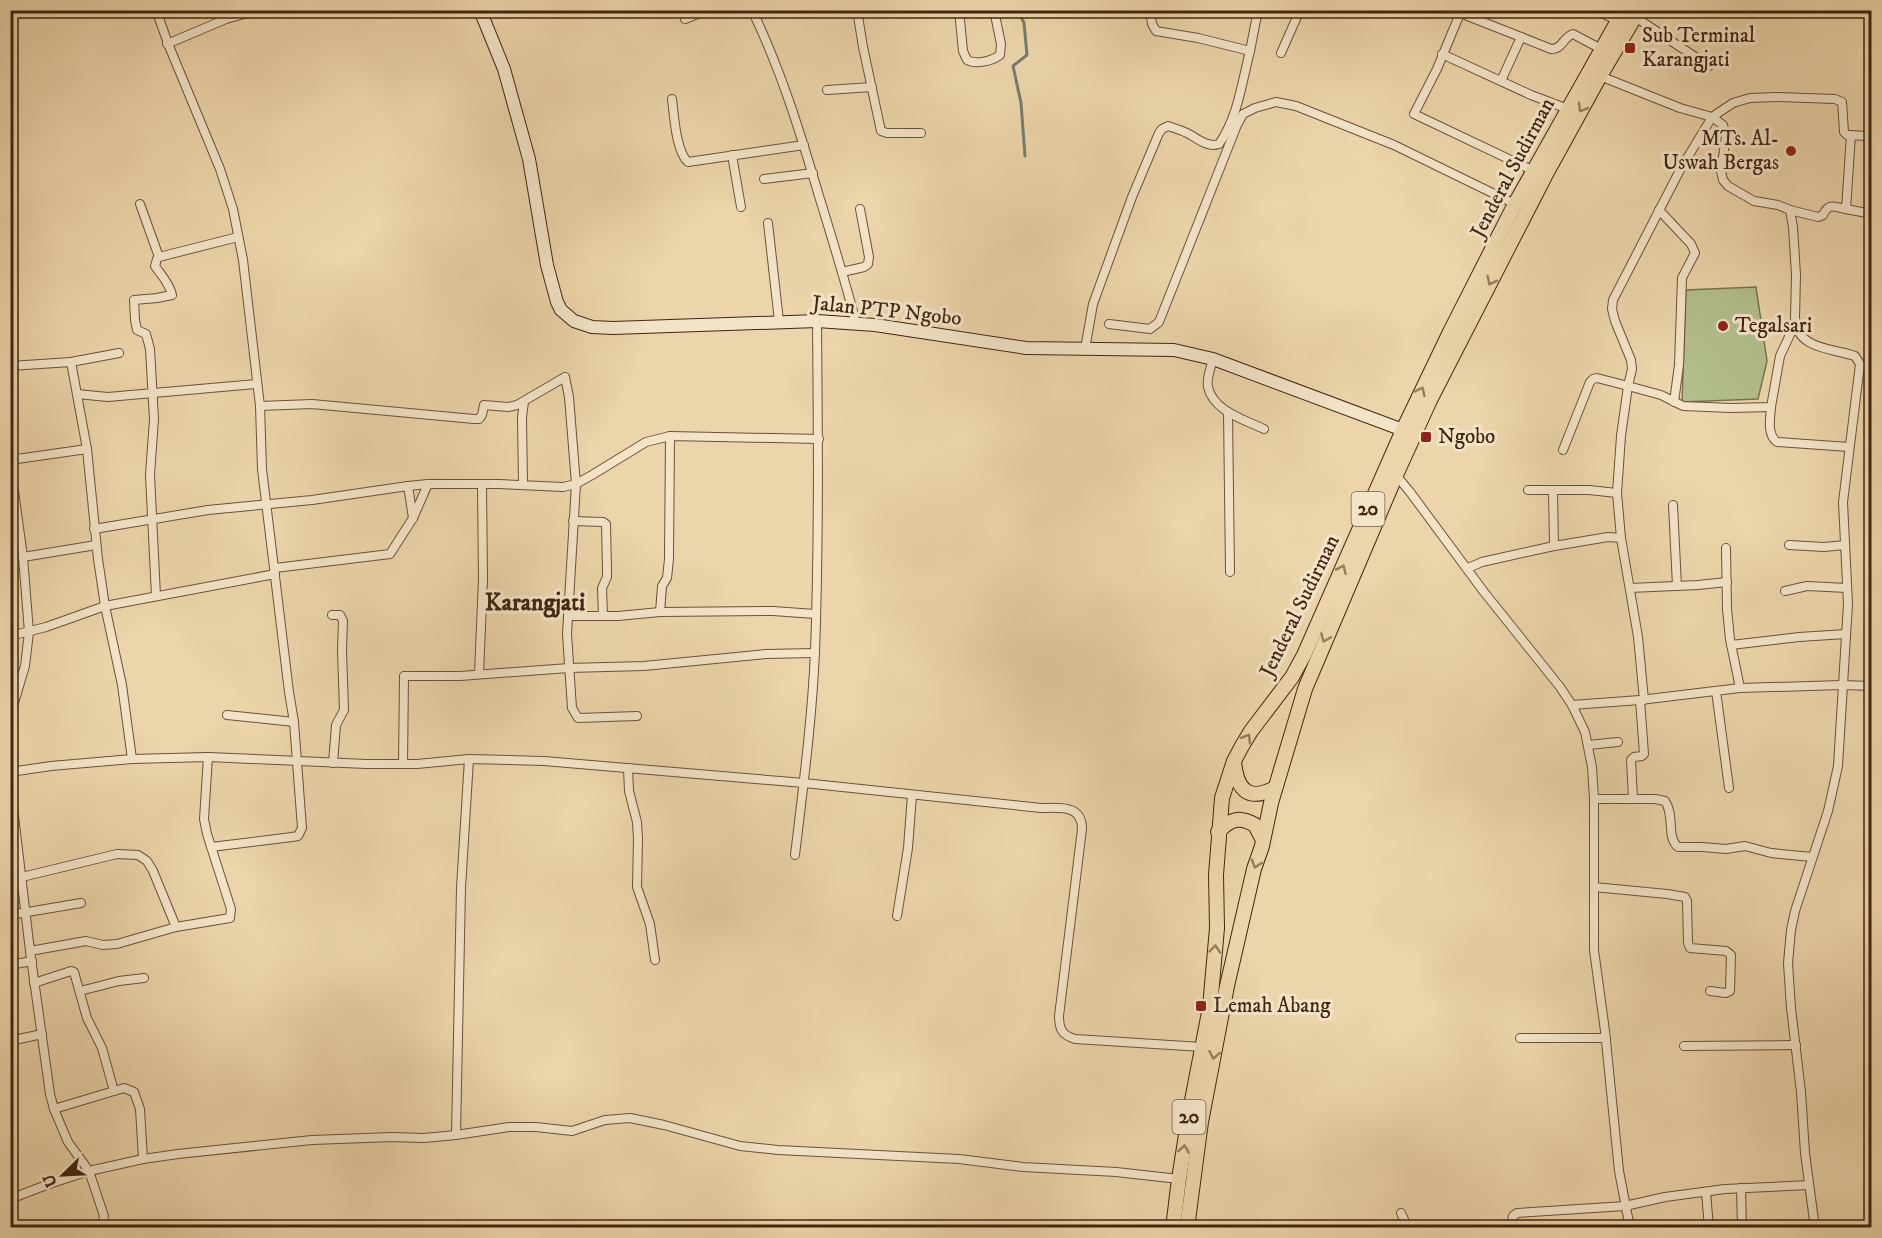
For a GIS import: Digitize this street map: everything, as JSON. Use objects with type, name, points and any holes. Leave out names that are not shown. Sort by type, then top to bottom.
[{"type":"highway","name":"Jenderal Sudirman","points":[[1187,1227],[1196,1157],[1217,1037],[1254,869],[1275,788],[1309,678],[1395,475],[1568,109],[1603,50],[1629,15]]},
{"type":"highway","name":"Jenderal Sudirman","points":[[1173,1227],[1179,1179],[1210,1007],[1217,928],[1218,832],[1222,798],[1234,761],[1251,731],[1292,677],[1304,655],[1402,430],[1515,204],[1539,174],[1600,76],[1629,15]]},
{"type":"highway","points":[[1234,761],[1239,784],[1249,793],[1257,795],[1275,788]]},
{"type":"highway","points":[[1218,832],[1230,821],[1239,820],[1255,825],[1263,840]]},
{"type":"main road","name":"Jalan PTP Ngobo","points":[[480,10],[498,50],[509,83],[529,159],[552,287],[561,310],[566,316],[584,326],[613,328],[817,321],[856,323],[1011,346],[1174,350],[1213,359],[1402,430]]},
{"type":"street","points":[[156,10],[217,160],[230,198],[247,283],[260,406],[262,469],[298,760],[302,828],[298,836],[211,847]]},
{"type":"street","points":[[168,44],[226,19],[248,13],[248,10]]},
{"type":"street","points":[[685,19],[707,10]]},
{"type":"street","points":[[752,10],[782,78],[813,173],[856,323]]},
{"type":"street","points":[[857,10],[881,131],[921,133]]},
{"type":"street","points":[[960,10],[963,51],[967,60],[973,63],[993,59],[1000,55],[1001,44],[994,10]]},
{"type":"street","points":[[1150,10],[1152,24],[1156,31],[1198,38],[1250,51]]},
{"type":"street","points":[[1085,349],[1093,304],[1132,197],[1159,133],[1168,126],[1204,143],[1213,146],[1219,144],[1236,108],[1258,10]]},
{"type":"street","points":[[1281,53],[1300,10]]},
{"type":"street","points":[[1596,10],[1629,15],[1710,66]]},
{"type":"street","points":[[1539,174],[1414,114],[1460,12],[1551,49],[1562,46],[1567,37],[1573,34],[1603,50]]},
{"type":"street","points":[[1500,81],[1521,37]]},
{"type":"street","points":[[1442,54],[1568,109]]},
{"type":"street","points":[[1600,76],[1680,108],[1712,117],[1725,128],[1721,171],[1723,180],[1734,190],[1754,201],[1778,205],[1818,217],[1823,215],[1829,206],[1872,213]]},
{"type":"street","points":[[827,90],[872,87]]},
{"type":"street","points":[[1633,799],[1631,760],[1644,754],[1641,661],[1617,493],[1621,436],[1632,369],[1631,360],[1615,321],[1612,309],[1613,300],[1700,134],[1712,117],[1733,103],[1750,98],[1835,99],[1842,102],[1846,135],[1865,136],[1872,139]]},
{"type":"street","points":[[672,99],[683,158],[688,162],[804,145]]},
{"type":"street","points":[[1108,324],[1150,329],[1159,322],[1237,125],[1243,114],[1255,108],[1276,102],[1296,106],[1394,145],[1515,204]]},
{"type":"street","points":[[1846,209],[1851,135]]},
{"type":"street","points":[[732,155],[741,207]]},
{"type":"street","points":[[764,179],[813,173]]},
{"type":"street","points":[[140,204],[159,257]]},
{"type":"street","points":[[842,272],[868,264],[869,257],[860,208]]},
{"type":"street","points":[[1659,210],[1691,244],[1695,253],[1682,278],[1679,365],[1674,402]]},
{"type":"street","points":[[1790,210],[1796,275],[1795,324],[1776,369],[1771,407],[1771,435],[1777,442],[1849,447]]},
{"type":"street","points":[[768,223],[780,321]]},
{"type":"street","points":[[156,596],[150,475],[154,419],[152,392],[148,339],[146,334],[137,330],[134,300],[172,295],[168,284],[155,266],[159,257],[238,237]]},
{"type":"street","points":[[795,855],[804,783],[815,653],[819,439],[817,321]]},
{"type":"street","points":[[1795,324],[1799,333],[1809,343],[1830,351],[1851,355],[1859,360],[1860,368],[1843,502],[1847,588],[1838,766],[1828,811],[1795,911],[1789,945],[1789,980],[1805,1153],[1815,1227]]},
{"type":"street","points":[[10,366],[71,362],[119,353]]},
{"type":"street","points":[[1213,359],[1207,385],[1215,400],[1228,412],[1264,429]]},
{"type":"street","points":[[71,362],[87,449],[94,529],[105,606],[122,685],[132,759]]},
{"type":"street","points":[[260,406],[312,404],[479,419],[484,405],[508,407],[524,402],[565,377],[569,397],[576,484],[568,616],[571,701],[574,714],[578,718],[637,716]]},
{"type":"street","points":[[1563,450],[1593,379],[1598,378],[1661,395],[1683,406],[1696,408],[1771,407]]},
{"type":"street","points":[[77,394],[108,397],[257,384]]},
{"type":"street","points":[[523,485],[524,402]]},
{"type":"street","points":[[1228,412],[1230,572]]},
{"type":"street","points":[[94,529],[208,510],[267,506],[428,484],[563,487],[576,484],[646,442],[670,436],[819,439]]},
{"type":"street","points":[[660,612],[662,586],[668,578],[670,436]]},
{"type":"street","points":[[10,716],[24,666],[29,632],[23,557],[10,461],[87,449]]},
{"type":"street","points":[[1395,475],[1572,705],[1582,725],[1588,745],[1594,799],[1594,951],[1606,1038],[1615,1137],[1630,1227]]},
{"type":"street","points":[[10,636],[29,632],[105,606],[275,571],[390,554],[413,518],[428,484]]},
{"type":"street","points":[[479,674],[483,579],[482,485]]},
{"type":"street","points":[[408,486],[413,518]]},
{"type":"street","points":[[1528,490],[1588,490],[1617,493]]},
{"type":"street","points":[[1553,490],[1554,546]]},
{"type":"street","points":[[1673,505],[1677,586]]},
{"type":"street","points":[[573,521],[606,524],[607,577],[603,588],[603,616]]},
{"type":"street","points":[[1468,568],[1482,562],[1554,546],[1595,539],[1622,538]]},
{"type":"street","points":[[10,543],[21,542]]},
{"type":"street","points":[[1789,545],[1824,547],[1845,545]]},
{"type":"street","points":[[23,557],[96,546]]},
{"type":"street","points":[[1726,548],[1727,609],[1731,645],[1740,688]]},
{"type":"street","points":[[1630,588],[1727,582]]},
{"type":"street","points":[[1785,591],[1807,586],[1847,588]]},
{"type":"street","points":[[568,616],[773,611],[815,614]]},
{"type":"street","points":[[332,615],[340,615],[344,621],[342,651],[344,710],[336,725],[333,763]]},
{"type":"street","points":[[1731,645],[1846,634]]},
{"type":"street","points":[[403,764],[404,676],[519,673],[569,668],[644,666],[766,654],[815,653]]},
{"type":"street","points":[[1572,705],[1642,700],[1740,688],[1872,686]]},
{"type":"street","points":[[1716,691],[1729,788]]},
{"type":"street","points":[[227,715],[294,722]]},
{"type":"street","points":[[1588,745],[1618,742]]},
{"type":"street","points":[[30,951],[86,941],[104,945],[117,944],[176,927],[228,919],[231,916],[231,909],[204,819],[208,757]]},
{"type":"street","points":[[10,772],[132,759],[208,757],[403,764],[469,759],[544,761],[1070,808],[1076,811],[1082,823],[1082,829],[1059,1016],[1060,1030],[1063,1034],[1075,1039],[1202,1047]]},
{"type":"street","points":[[456,1135],[461,888],[469,759]]},
{"type":"street","points":[[628,768],[628,791],[637,822],[636,887],[650,924],[655,960]]},
{"type":"street","points":[[10,782],[50,1094],[68,1142],[89,1171],[104,1216],[102,1225]]},
{"type":"street","points":[[897,916],[908,848],[912,795]]},
{"type":"street","points":[[1594,799],[1665,801],[1670,812],[1674,843],[1678,847],[1726,849],[1745,846],[1771,854],[1812,857]]},
{"type":"street","points":[[22,877],[117,854],[138,855],[147,861],[153,871],[176,927]]},
{"type":"street","points":[[1594,887],[1685,897],[1690,948],[1726,951],[1731,955],[1730,991],[1726,993],[1710,991]]},
{"type":"street","points":[[10,915],[81,903]]},
{"type":"street","points":[[10,965],[32,961]]},
{"type":"street","points":[[34,982],[73,971],[87,1018],[102,1048],[114,1091]]},
{"type":"street","points":[[80,991],[119,981],[144,978]]},
{"type":"street","points":[[10,1041],[42,1034]]},
{"type":"street","points":[[1520,1038],[1606,1038]]},
{"type":"street","points":[[1684,1046],[1796,1045]]},
{"type":"street","points":[[54,1109],[114,1091],[129,1089],[137,1096],[140,1109],[143,1159]]},
{"type":"street","points":[[10,1186],[13,1198],[89,1171],[143,1159],[312,1140],[424,1138],[523,1127],[572,1131],[605,1120],[630,1118],[740,1146],[959,1159],[1023,1167],[1116,1172],[1179,1179]]},
{"type":"street","points":[[1511,1227],[1513,1216],[1517,1213],[1625,1206],[1665,1197],[1741,1188],[1809,1185]]},
{"type":"street","points":[[1741,1188],[1743,1227]]},
{"type":"street","points":[[1706,1192],[1709,1227]]},
{"type":"street","points":[[1401,1213],[1408,1227]]},
{"type":"green space","name":"Tegalsari","points":[[1756,287],[1767,361],[1758,399],[1682,402],[1686,290]]},
{"type":"waterway","points":[[1018,10],[1024,23],[1027,55],[1013,66],[1021,103],[1025,156]]},
{"type":"place","name":"Sub Terminal Karangjati","points":[[1630,48]]},
{"type":"place","name":"MTs. Al- Uswah Bergas","points":[[1791,151]]},
{"type":"place","name":"Tegalsari","points":[[1723,326]]},
{"type":"place","name":"Ngobo","points":[[1426,437]]},
{"type":"place","name":"Lemah Abang","points":[[1201,1006]]},
{"type":"district","name":"Karangjati","points":[[535,603]]}]
